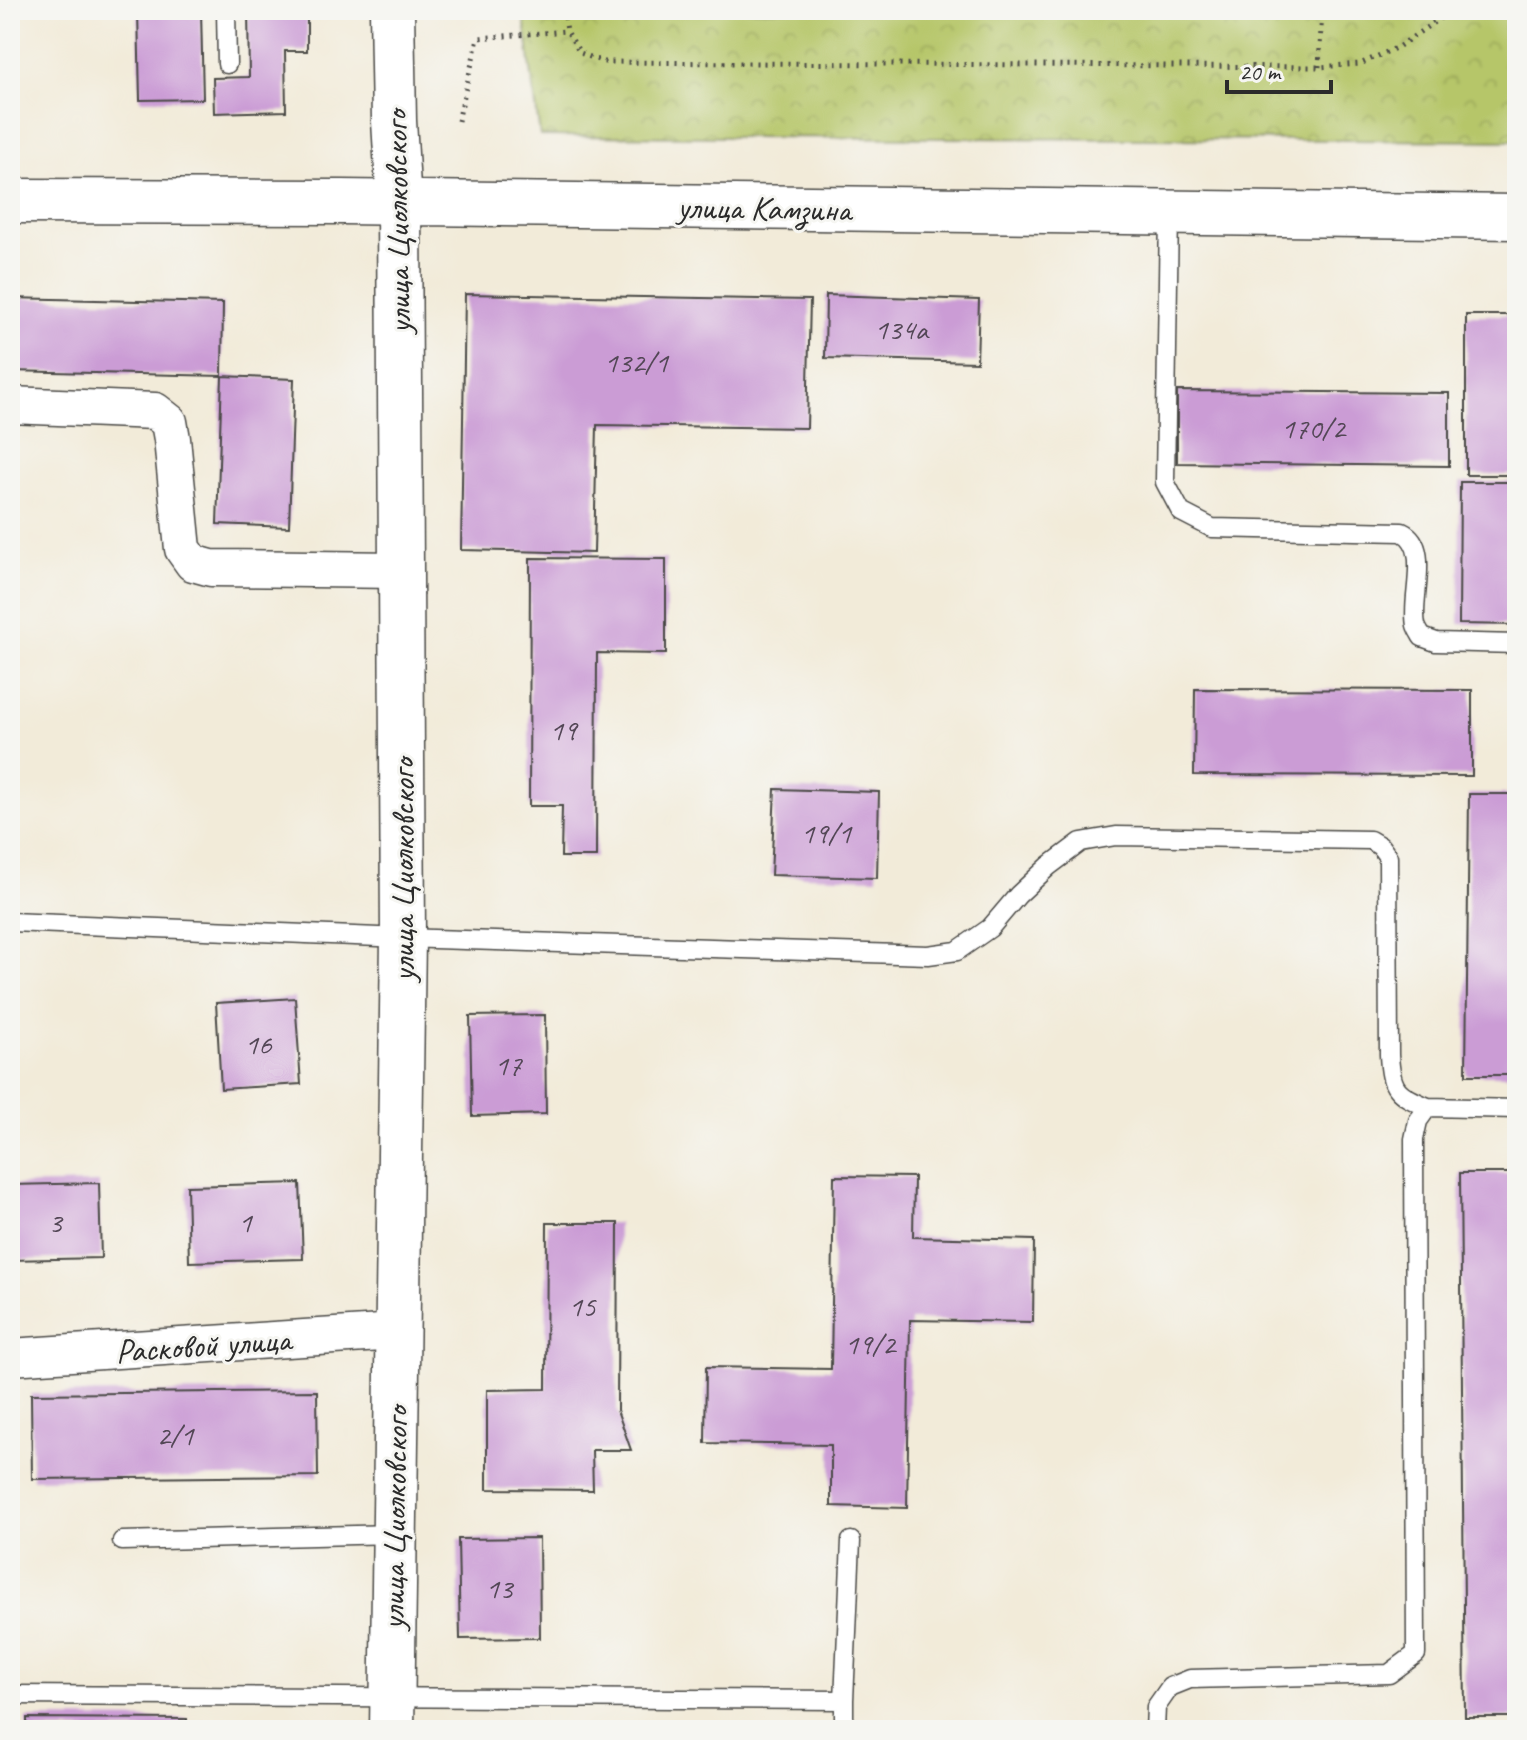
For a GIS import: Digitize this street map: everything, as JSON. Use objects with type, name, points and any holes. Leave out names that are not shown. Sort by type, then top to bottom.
[{"type":"street","name":"улица Циолковского","points":[[392,10],[399,204],[403,938],[392,1714]]},
{"type":"street","name":"улица Камзина","points":[[10,201],[1517,217]]},
{"type":"street","points":[[10,405],[155,411],[169,422],[183,549],[193,563],[211,568],[401,570]]},
{"type":"street","name":"Расковой улица","points":[[10,1357],[397,1332]]},
{"type":"lane","points":[[226,10],[227,64]]},
{"type":"lane","points":[[1169,213],[1165,482],[1181,512],[1212,528],[1402,532],[1411,537],[1418,548],[1416,625],[1422,637],[1436,642],[1517,644]]},
{"type":"lane","points":[[10,922],[928,955],[957,951],[990,928],[1018,895],[1081,842],[1116,836],[1370,840],[1380,846],[1388,857],[1390,1079],[1404,1097],[1428,1107],[1517,1109]]},
{"type":"lane","points":[[1155,1730],[1156,1707],[1170,1687],[1190,1679],[1389,1674],[1416,1654],[1414,1139],[1418,1121],[1428,1107]]},
{"type":"lane","points":[[122,1541],[395,1534]]},
{"type":"lane","points":[[844,1730],[851,1541]]},
{"type":"lane","points":[[10,1695],[392,1714],[844,1700]]},
{"type":"path","points":[[564,10],[567,31],[580,53],[603,62],[1319,67],[1360,64],[1398,47],[1452,10]]},
{"type":"path","points":[[1319,67],[1322,10]]},
{"type":"path","points":[[458,121],[478,38],[567,31]]},
{"type":"green space","points":[[523,10],[1517,10],[1517,141],[540,136]]},
{"type":"building","points":[[138,10],[201,10],[203,99],[140,100]]},
{"type":"building","points":[[248,10],[307,10],[307,51],[285,51],[286,111],[214,113],[213,78],[249,77]]},
{"type":"building","points":[[465,294],[810,300],[807,428],[597,425],[594,553],[461,550]]},
{"type":"building","points":[[826,295],[979,300],[977,362],[825,358]]},
{"type":"building","points":[[10,298],[223,303],[222,376],[10,371]]},
{"type":"building","points":[[1466,315],[1517,315],[1517,475],[1466,475]]},
{"type":"building","points":[[222,376],[294,379],[289,527],[217,524]]},
{"type":"building","points":[[1177,391],[1449,393],[1449,466],[1177,463]]},
{"type":"building","points":[[1460,482],[1517,482],[1517,625],[1459,624]]},
{"type":"building","points":[[530,558],[666,559],[666,654],[597,653],[596,857],[561,857],[562,806],[529,806]]},
{"type":"building","points":[[1195,689],[1472,690],[1472,776],[1194,775]]},
{"type":"building","points":[[775,789],[879,792],[877,878],[771,875]]},
{"type":"building","points":[[1469,794],[1517,794],[1517,1075],[1466,1075]]},
{"type":"building","points":[[295,998],[301,1084],[221,1089],[216,1003]]},
{"type":"building","points":[[545,1015],[546,1114],[472,1116],[470,1016]]},
{"type":"building","points":[[1460,1173],[1517,1173],[1517,1717],[1465,1717]]},
{"type":"building","points":[[834,1176],[914,1177],[913,1237],[1034,1240],[1033,1322],[910,1320],[907,1508],[831,1506],[831,1445],[705,1443],[706,1367],[831,1369]]},
{"type":"building","points":[[99,1183],[101,1258],[10,1260],[10,1185]]},
{"type":"building","points":[[300,1183],[303,1259],[189,1262],[187,1186]]},
{"type":"building","points":[[547,1223],[618,1223],[617,1410],[631,1450],[592,1450],[593,1490],[487,1489],[487,1390],[546,1389]]},
{"type":"building","points":[[317,1391],[318,1476],[32,1479],[31,1394]]},
{"type":"building","points":[[539,1538],[540,1638],[460,1639],[458,1539]]},
{"type":"building","points":[[27,1718],[187,1719],[187,1730],[27,1730]]}]
